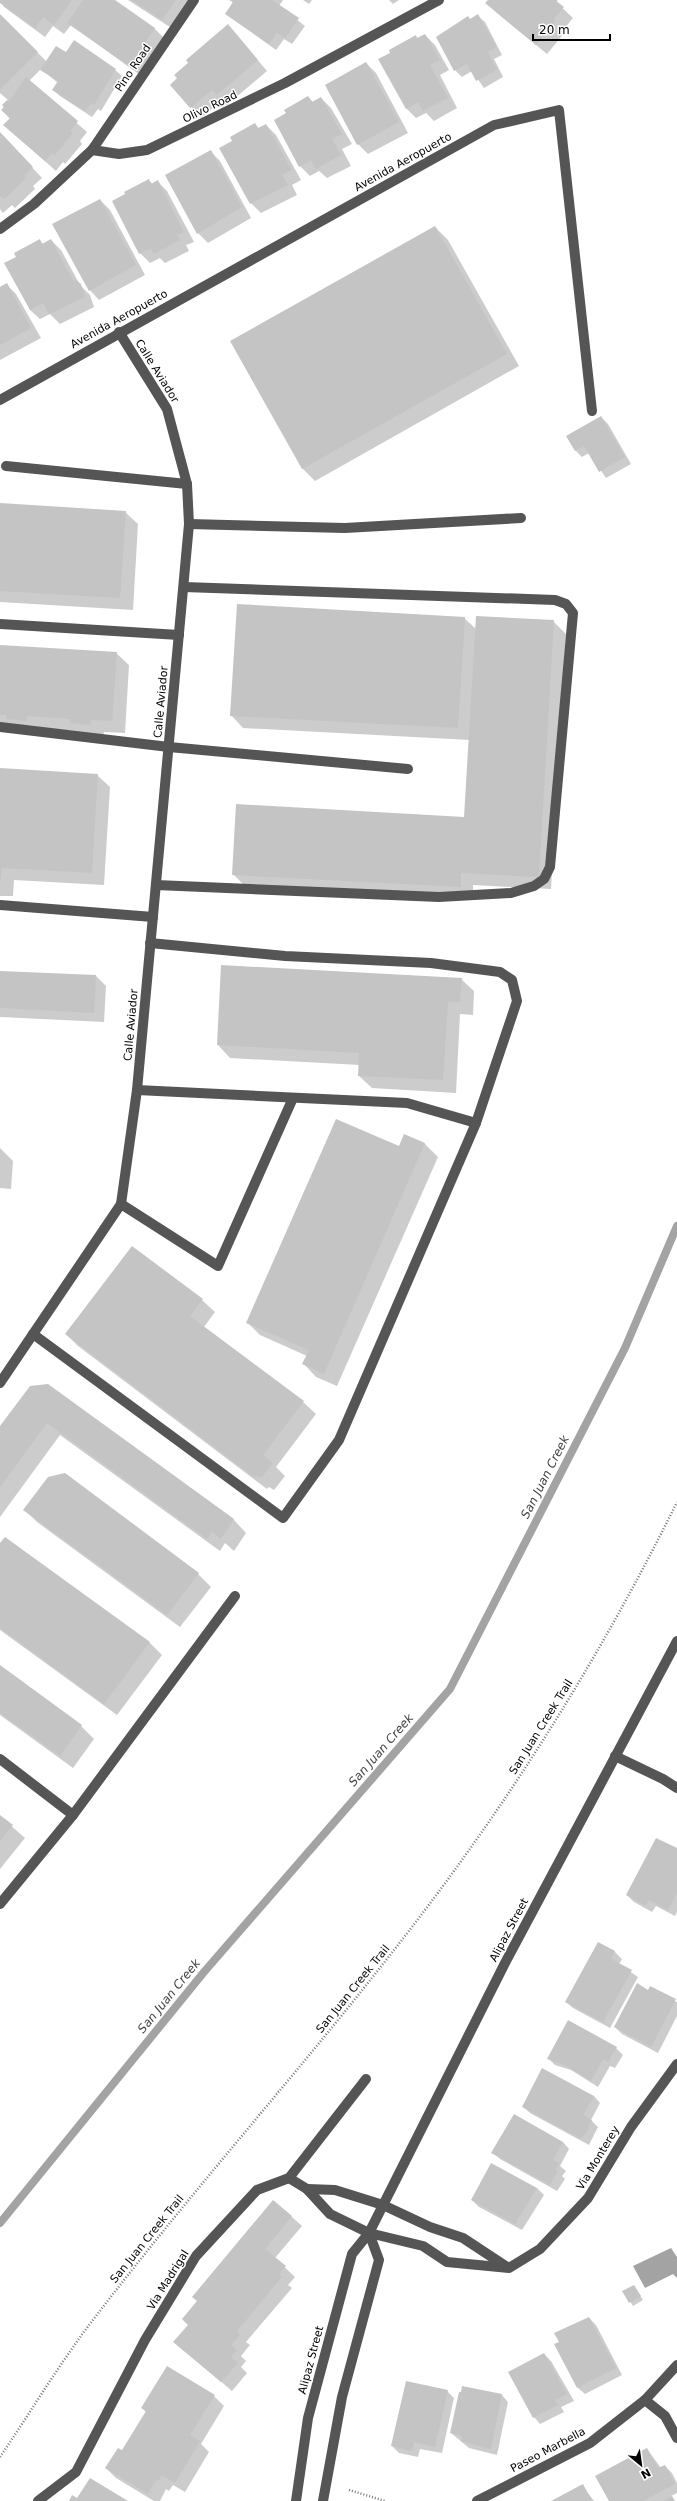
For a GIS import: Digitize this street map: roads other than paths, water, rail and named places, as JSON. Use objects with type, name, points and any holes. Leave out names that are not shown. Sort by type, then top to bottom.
[{"type":"street","name":"Pino Road","points":[[92,150],[194,0]]},
{"type":"street","name":"Olivo Road","points":[[92,150],[120,154],[148,150],[285,83],[439,0]]},
{"type":"street","name":"Avenida Aeropuerto","points":[[0,400],[119,332],[494,125],[559,110],[592,411]]},
{"type":"street","points":[[0,229],[34,204],[92,150]]},
{"type":"street","name":"Calle Aviador","points":[[119,332],[167,409],[187,484],[190,524],[137,1090],[121,1204]]},
{"type":"street","points":[[6,466],[187,484]]},
{"type":"street","points":[[190,524],[345,528],[520,518]]},
{"type":"street","points":[[156,885],[439,897],[511,893],[534,886],[544,879],[550,859],[573,613],[566,604],[555,600],[184,587]]},
{"type":"street","points":[[0,624],[179,635]]},
{"type":"street","points":[[0,727],[169,747],[408,769]]},
{"type":"street","points":[[0,905],[153,918]]},
{"type":"street","points":[[33,1334],[283,1518],[339,1440],[476,1122],[517,1001],[512,980],[500,972],[431,963],[285,956],[150,943]]},
{"type":"street","points":[[137,1090],[407,1103],[476,1122]]},
{"type":"street","points":[[0,1383],[121,1204],[218,1266],[293,1098]]},
{"type":"street","points":[[0,1904],[74,1815],[234,1596]]},
{"type":"street","name":"Alipaz Street","points":[[296,2501],[308,2418],[352,2254],[369,2233],[457,2054],[677,1641]]},
{"type":"street","points":[[615,1756],[663,1779],[677,1788]]},
{"type":"street","points":[[0,1759],[74,1815]]},
{"type":"street","name":"Via Monterey","points":[[509,2268],[540,2249],[588,2198],[631,2127],[677,2064]]},
{"type":"street","points":[[366,2079],[289,2178],[307,2189],[330,2214],[369,2233],[423,2246],[447,2262],[509,2268]]},
{"type":"street","name":"Via Madrigal","points":[[38,2501],[76,2472],[145,2340],[196,2256],[257,2190],[289,2178]]},
{"type":"street","points":[[307,2189],[335,2190],[383,2205],[430,2227],[463,2238],[509,2268]]},
{"type":"street","points":[[323,2501],[342,2397],[379,2260],[369,2233]]},
{"type":"street","name":"Paseo Marbella","points":[[477,2501],[590,2443],[645,2400],[677,2365]]},
{"type":"street","points":[[645,2400],[665,2416],[677,2438]]},
{"type":"waterway","name":"San Juan Creek","points":[[0,2223],[204,1972],[450,1689],[625,1348],[677,1226]]}]
